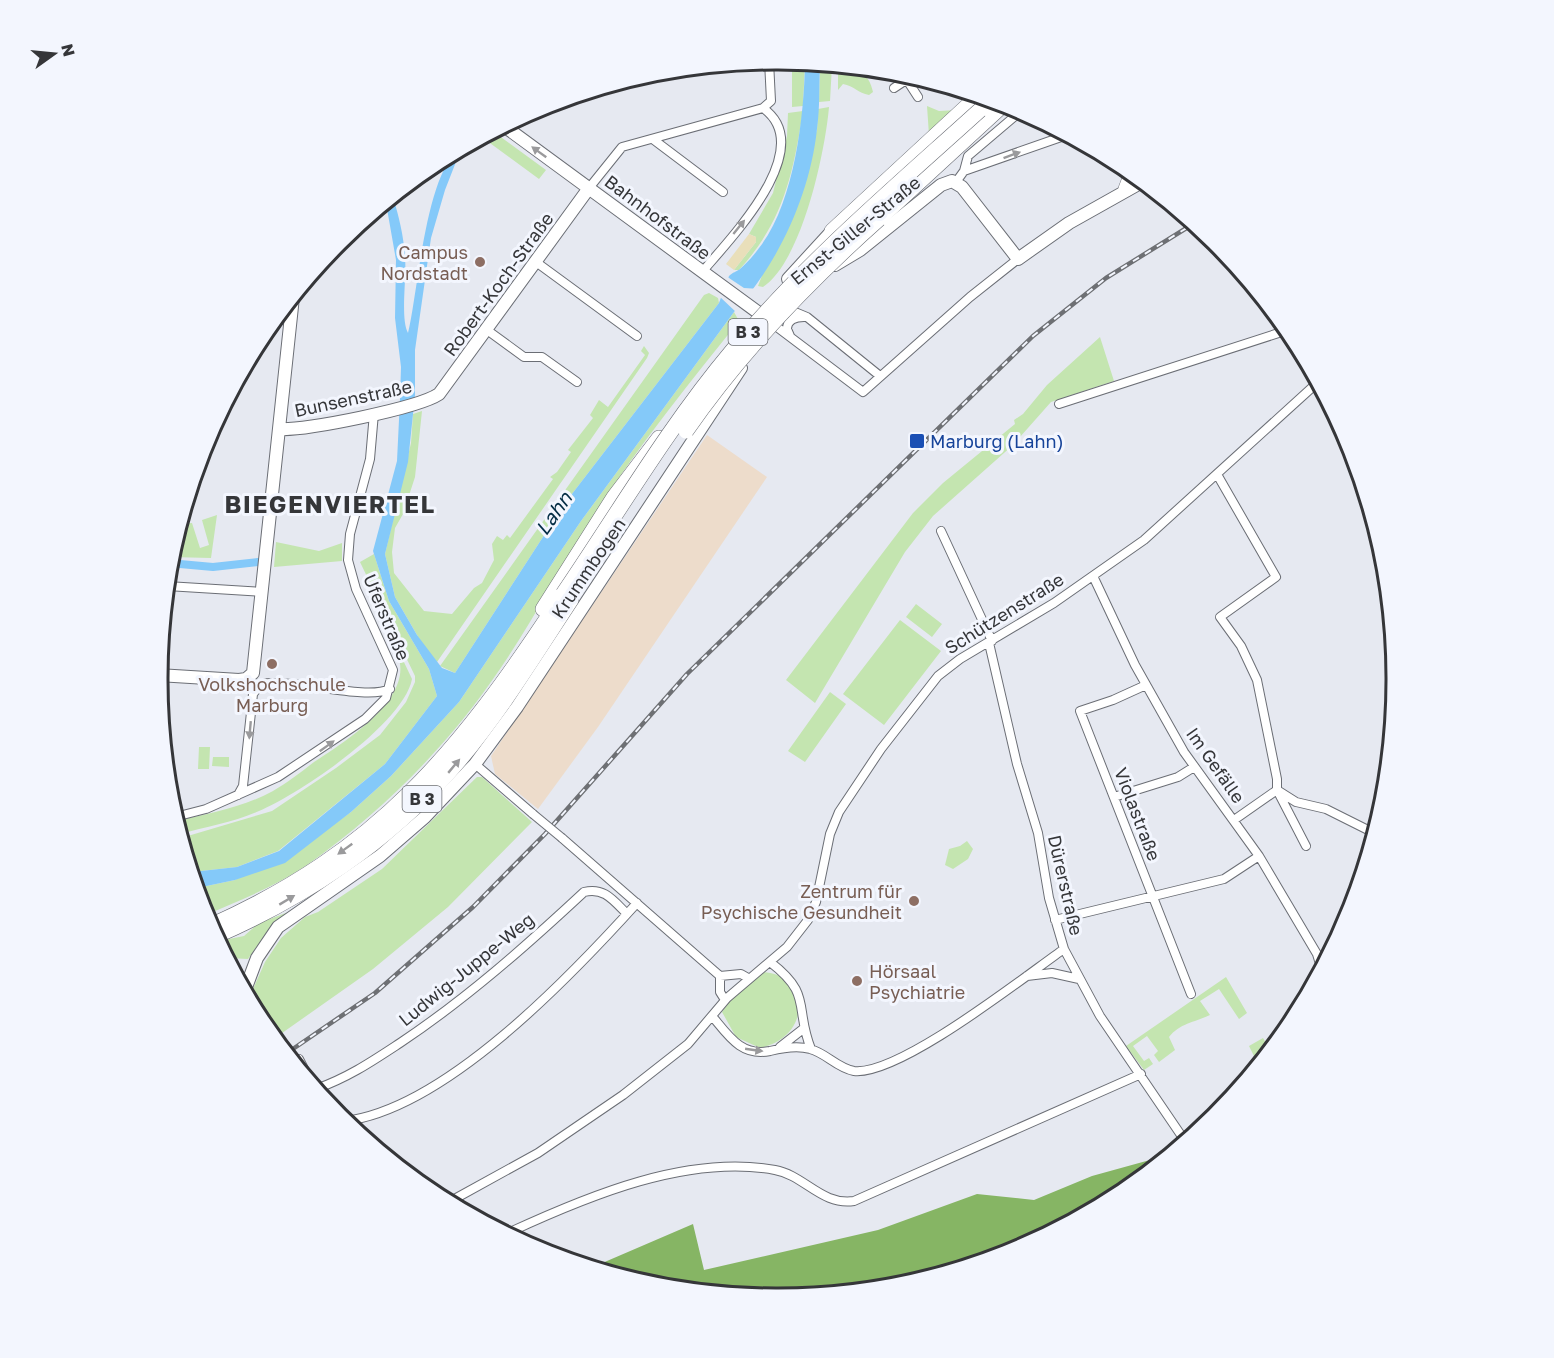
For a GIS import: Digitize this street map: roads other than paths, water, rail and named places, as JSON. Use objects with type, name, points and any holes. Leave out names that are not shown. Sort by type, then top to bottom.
[{"type":"highway","name":"B 3","points":[[832,231],[989,109]]},
{"type":"highway","name":"B 3","points":[[219,922],[304,876],[366,833],[417,787],[457,743],[507,678],[691,404],[745,335],[811,265],[989,109]]},
{"type":"highway","points":[[1126,189],[1128,183]]},
{"type":"highway","name":"B 3","points":[[224,932],[275,908],[337,869],[376,841],[432,790],[484,729],[627,480],[679,415],[736,350]]},
{"type":"main road","name":"Bahnhofstraße","points":[[511,131],[760,314]]},
{"type":"main road","name":"Ernst-Giller-Straße","points":[[760,314],[785,313],[837,263],[854,254],[929,192],[946,182],[956,182]]},
{"type":"main road","points":[[956,182],[1018,259],[1069,223],[1133,186]]},
{"type":"main road","name":"Robert-Koch-Straße","points":[[433,398],[439,394],[487,330],[589,188]]},
{"type":"main road","points":[[760,314],[832,231],[882,232]]},
{"type":"main road","points":[[168,676],[255,681],[291,313]]},
{"type":"main road","name":"Krummbogen","points":[[727,389],[736,350],[743,335],[760,314]]},
{"type":"main road","name":"Krummbogen","points":[[249,980],[257,958],[278,927],[389,848],[431,811],[475,764],[517,707],[741,368],[748,342],[760,314]]},
{"type":"main road","name":"Bunsenstraße","points":[[279,429],[292,430],[391,410],[433,398]]},
{"type":"street","points":[[589,188],[619,149],[763,108],[771,101],[769,70]]},
{"type":"street","points":[[894,88],[902,83]]},
{"type":"street","points":[[913,86],[918,97]]},
{"type":"street","points":[[704,274],[756,206],[770,182],[782,140],[775,119],[763,108]]},
{"type":"street","points":[[956,182],[964,171],[968,156],[1013,118]]},
{"type":"street","points":[[964,171],[1056,139]]},
{"type":"street","points":[[654,140],[723,192]]},
{"type":"street","name":"Bahnhofstraße","points":[[760,314],[863,392],[1018,259]]},
{"type":"street","points":[[536,262],[638,336]]},
{"type":"street","points":[[785,313],[795,312],[807,317],[880,376]]},
{"type":"street","points":[[790,337],[787,329],[789,323],[795,317],[807,317]]},
{"type":"street","points":[[487,330],[524,357],[542,357],[578,382]]},
{"type":"street","points":[[1059,405],[1278,333]]},
{"type":"street","name":"Schützenstraße","points":[[770,962],[800,931],[814,909],[832,828],[849,795],[932,682],[952,664],[1094,576],[1158,530],[1311,388]]},
{"type":"street","name":"Uferstraße","points":[[184,815],[206,809],[291,770],[373,712],[390,689],[392,667],[356,589],[348,560],[351,534],[370,459],[374,413]]},
{"type":"street","points":[[1218,476],[1276,577],[1220,617],[1241,646],[1257,680],[1277,780],[1276,790],[1306,846]]},
{"type":"street","name":"Dürerstraße","points":[[941,531],[990,642],[1015,754],[1038,833],[1055,920],[1064,949],[1100,1016],[1180,1134]]},
{"type":"street","name":"Im Gefälle","points":[[1094,576],[1146,685],[1194,767],[1259,856],[1318,957]]},
{"type":"street","points":[[176,587],[263,592]]},
{"type":"street","points":[[238,795],[244,777],[255,681],[377,694],[390,689]]},
{"type":"street","name":"Violastraße","points":[[1146,685],[1113,700],[1080,711],[1191,994]]},
{"type":"street","points":[[366,693],[373,712]]},
{"type":"street","points":[[475,764],[720,976],[741,974],[748,978]]},
{"type":"street","points":[[1114,797],[1179,777],[1194,767]]},
{"type":"street","points":[[244,777],[247,784],[255,788]]},
{"type":"street","points":[[1234,820],[1276,790]]},
{"type":"street","points":[[1276,790],[1296,802],[1326,809],[1367,829]]},
{"type":"street","points":[[1055,920],[1224,879],[1259,856]]},
{"type":"street","name":"Ludwig-Juppe-Weg","points":[[325,1085],[355,1074],[424,1027],[495,972],[584,892],[596,889],[604,892],[627,914]]},
{"type":"street","points":[[356,1118],[403,1105],[430,1089],[505,1035],[637,903]]},
{"type":"street","points":[[712,1016],[734,1042],[748,1051],[811,1049],[841,1067],[859,1071],[895,1062],[1027,976],[1064,949]]},
{"type":"street","points":[[458,1197],[538,1153],[623,1095],[688,1044],[725,1000],[748,978],[770,962],[796,986],[801,998],[803,1029],[811,1049]]},
{"type":"street","points":[[1027,976],[1052,973],[1079,979]]},
{"type":"street","points":[[720,976],[720,992],[725,1000]]},
{"type":"street","points":[[777,1049],[803,1029]]},
{"type":"street","points":[[517,1229],[632,1182],[732,1166],[778,1170],[796,1177],[826,1197],[840,1201],[854,1201],[1141,1074]]},
{"type":"water","points":[[805,71],[820,72],[819,105],[813,154],[799,203],[778,250],[750,293],[581,521],[459,702],[391,776],[351,812],[285,863],[235,880],[205,886],[200,871],[237,867],[279,851],[385,764],[437,696],[429,669],[389,601],[373,551],[397,461],[400,399],[401,367],[395,318],[396,260],[388,212],[395,206],[402,235],[405,266],[404,318],[408,333],[431,205],[444,170],[456,163],[431,238],[415,350],[415,395],[408,462],[385,554],[395,597],[417,635],[442,668],[455,673],[565,503],[719,303],[729,276],[750,259],[771,230],[789,185],[795,160]]},
{"type":"waterway","points":[[179,564],[213,567],[258,562]]},
{"type":"railway","points":[[294,1048],[375,993],[473,907],[545,834],[687,674],[1033,336],[1106,278],[1185,229]]},
{"type":"place","name":"Campus Nordstadt","points":[[480,262]]},
{"type":"place","name":"Marburg (Lahn)","points":[[917,441]]},
{"type":"place","name":"Volkshochschule Marburg","points":[[272,664]]},
{"type":"place","name":"Zentrum für Psychische Gesundheit","points":[[914,901]]},
{"type":"place","name":"Hörsaal Psychiatrie","points":[[857,981]]},
{"type":"district","name":"BIEGENVIERTEL","points":[[330,503]]},
{"type":"water label","name":"Lahn","points":[[553,513]]}]
